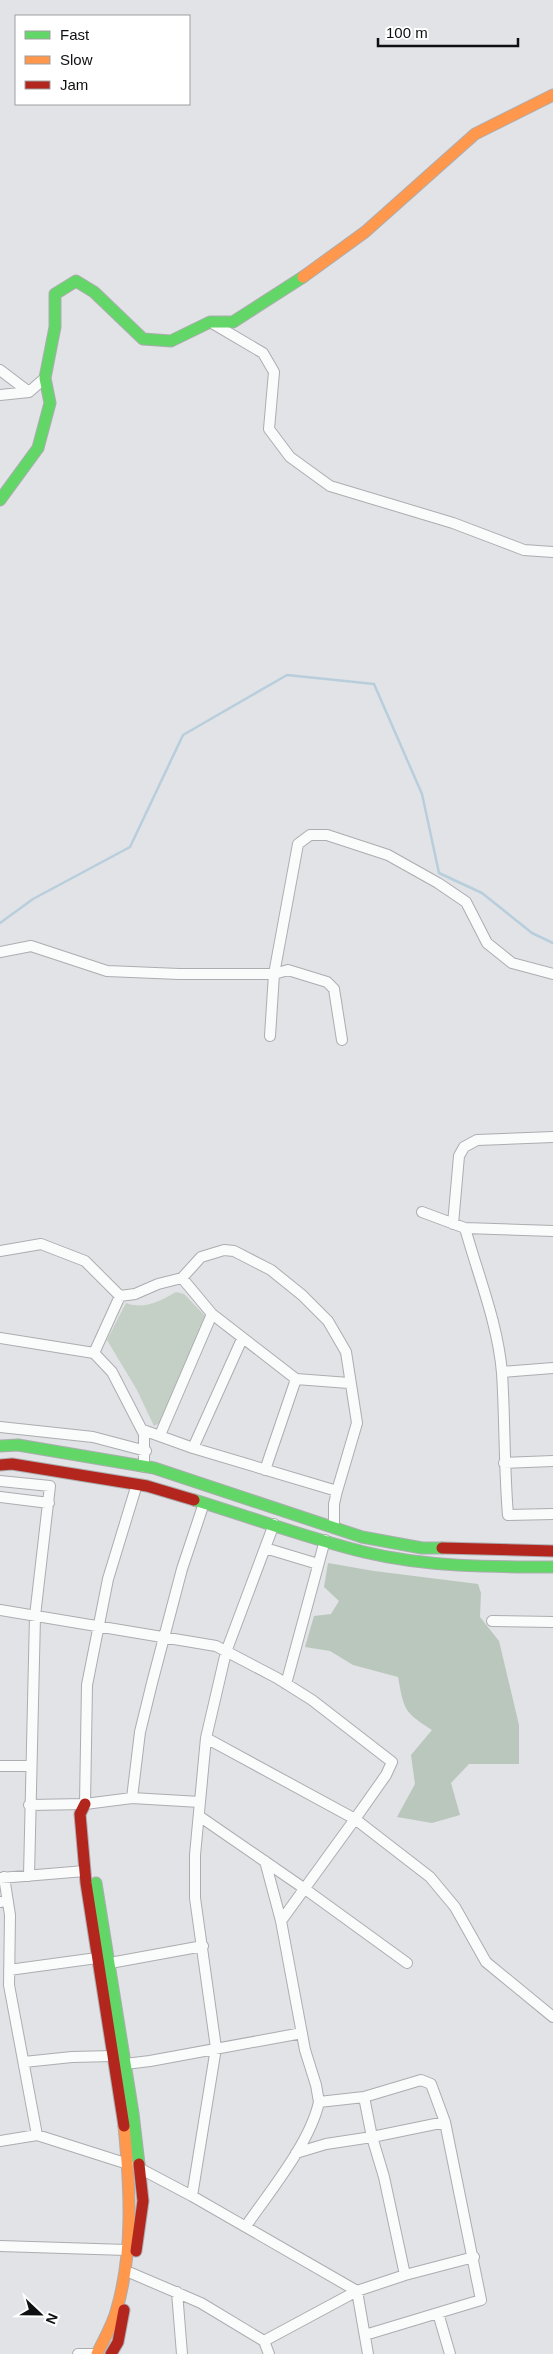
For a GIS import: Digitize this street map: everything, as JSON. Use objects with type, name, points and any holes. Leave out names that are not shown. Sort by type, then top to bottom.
[{"type":"street","points":[[0,500],[38,448],[50,402],[46,378],[55,327],[55,294],[76,281],[94,292],[143,338],[171,341],[210,322],[233,322],[310,273],[365,232],[475,134],[553,96]]},
{"type":"street","points":[[210,322],[263,352],[274,372],[269,429],[290,457],[330,486],[453,523],[524,550],[553,552]]},
{"type":"street","points":[[0,370],[29,392]]},
{"type":"street","points":[[3,394],[29,392],[46,378]]},
{"type":"street","points":[[270,1036],[274,974],[298,844],[310,835],[327,835],[388,855],[438,883],[466,902],[487,943],[512,963],[553,974]]},
{"type":"street","points":[[0,952],[30,946],[106,971],[179,974],[274,974],[288,970],[327,982],[334,989],[342,1040]]},
{"type":"street","points":[[453,1224],[459,1156],[464,1147],[477,1140],[553,1137]]},
{"type":"street","points":[[422,1212],[465,1228],[553,1231]]},
{"type":"street","points":[[465,1228],[494,1332],[502,1372],[504,1463],[508,1515],[553,1514]]},
{"type":"street","points":[[0,1251],[41,1244],[85,1262],[120,1296]]},
{"type":"street","points":[[120,1296],[135,1294],[158,1284],[182,1278],[201,1257],[224,1250],[234,1251],[271,1270],[302,1295],[328,1321],[346,1352],[349,1383],[357,1424],[337,1490],[334,1504],[334,1528]]},
{"type":"street","points":[[182,1278],[212,1314],[296,1379],[349,1383]]},
{"type":"street","points":[[94,1353],[120,1296]]},
{"type":"street","points":[[160,1435],[212,1314]]},
{"type":"street","points":[[0,1338],[94,1353],[112,1372],[143,1430],[146,1451],[144,1467]]},
{"type":"street","points":[[193,1448],[242,1339]]},
{"type":"street","points":[[502,1372],[553,1368]]},
{"type":"street","points":[[264,1470],[296,1379]]},
{"type":"street","points":[[0,1427],[94,1437],[146,1451]]},
{"type":"street","points":[[143,1430],[264,1470],[337,1490]]},
{"type":"street","points":[[0,1446],[18,1445],[154,1468],[362,1537],[422,1548],[553,1551]]},
{"type":"street","points":[[504,1463],[553,1461]]},
{"type":"street","points":[[0,1465],[12,1464],[138,1484],[365,1552],[430,1563],[500,1567],[553,1566]]},
{"type":"street","points":[[0,1480],[50,1486],[35,1616],[29,1876]]},
{"type":"street","points":[[78,2354],[97,2354],[116,2313],[127,2250],[130,2183],[134,2166],[125,2064],[110,1963],[91,1858],[85,1804],[87,1685],[108,1579],[138,1484]]},
{"type":"street","points":[[0,1497],[49,1503]]},
{"type":"street","points":[[132,1798],[140,1732],[182,1569],[204,1503]]},
{"type":"street","points":[[192,2196],[216,2048],[195,1898],[194,1854],[206,1738],[226,1652],[274,1524]]},
{"type":"street","points":[[286,1684],[325,1540]]},
{"type":"street","points":[[265,1548],[318,1564]]},
{"type":"street","points":[[0,1610],[216,1646],[286,1684],[367,1740],[392,1762],[386,1774],[355,1819],[281,1921]]},
{"type":"street","points":[[492,1621],[553,1622]]},
{"type":"street","points":[[206,1738],[355,1819],[430,1877],[455,1907],[486,1962],[553,2017]]},
{"type":"street","points":[[0,1766],[31,1766]]},
{"type":"street","points":[[30,1805],[85,1804],[132,1798],[200,1802]]},
{"type":"street","points":[[85,1804],[80,1814],[84,1871],[113,2056],[134,2166],[143,2201],[118,2342],[111,2354]]},
{"type":"street","points":[[198,1816],[305,1889],[407,1963]]},
{"type":"street","points":[[246,2226],[296,2153],[316,2117],[319,2102],[302,2033],[281,1921],[265,1861]]},
{"type":"street","points":[[37,2135],[9,1985],[10,1915],[2,1877],[84,1871]]},
{"type":"street","points":[[0,1901],[10,1915]]},
{"type":"street","points":[[110,1963],[203,1946]]},
{"type":"street","points":[[9,1970],[97,1958]]},
{"type":"street","points":[[125,2064],[302,2033]]},
{"type":"street","points":[[24,2062],[72,2057],[113,2056]]},
{"type":"street","points":[[319,2102],[364,2097],[421,2080],[431,2084],[445,2122],[474,2257],[481,2300],[365,2335]]},
{"type":"street","points":[[364,2097],[372,2136],[384,2177],[405,2275]]},
{"type":"street","points":[[296,2153],[326,2144],[445,2122]]},
{"type":"street","points":[[0,2140],[37,2135],[134,2166],[246,2226],[357,2291],[368,2354]]},
{"type":"street","points":[[0,2246],[127,2250]]},
{"type":"street","points":[[264,2341],[357,2291],[405,2275],[474,2257]]},
{"type":"street","points":[[131,2273],[201,2303],[264,2341],[269,2354]]},
{"type":"street","points":[[177,2292],[182,2354]]},
{"type":"street","points":[[438,2313],[450,2354]]},
{"type":"shaded area","points":[[176,1292],[184,1294],[207,1318],[160,1423],[154,1426],[137,1390],[107,1340],[126,1303],[140,1306],[152,1304]]},
{"type":"shaded area","points":[[328,1563],[374,1571],[478,1584],[481,1593],[480,1617],[499,1641],[519,1725],[519,1764],[469,1764],[451,1783],[460,1815],[432,1823],[397,1817],[415,1784],[411,1755],[432,1730],[416,1719],[407,1709],[402,1697],[398,1677],[353,1665],[330,1651],[305,1647],[314,1616],[331,1614],[339,1601],[324,1587]]},
{"type":"waterway","points":[[0,923],[33,899],[130,847],[183,735],[287,675],[374,684],[422,794],[439,873],[482,893],[532,933],[553,943]]},
{"type":"traffic: fast","points":[[0,500],[38,448],[50,403],[45,378],[55,327],[55,294],[76,281],[94,292],[143,339],[171,341],[210,322],[233,322],[303,277]]},
{"type":"traffic: fast","points":[[0,1446],[18,1445],[154,1468],[362,1537],[422,1548],[442,1548]]},
{"type":"traffic: fast","points":[[194,1500],[321,1540],[387,1557],[458,1565],[553,1567]]},
{"type":"traffic: fast","points":[[96,1883],[133,2113],[139,2164]]},
{"type":"traffic: slow","points":[[303,277],[365,232],[475,134],[553,95]]},
{"type":"traffic: slow","points":[[97,2354],[114,2317],[126,2266],[129,2196],[124,2126]]},
{"type":"traffic: jam","points":[[0,1465],[12,1464],[147,1486],[194,1500]]},
{"type":"traffic: jam","points":[[442,1548],[553,1551]]},
{"type":"traffic: jam","points":[[85,1804],[80,1814],[86,1883],[124,2126]]},
{"type":"traffic: jam","points":[[136,2251],[143,2201],[139,2164]]},
{"type":"traffic: jam","points":[[111,2354],[118,2342],[124,2310]]}]
